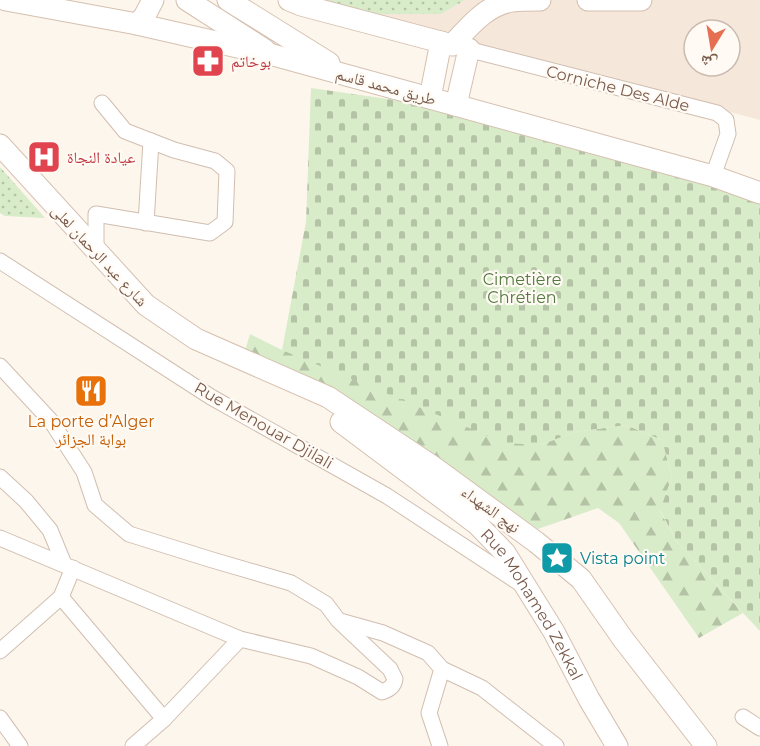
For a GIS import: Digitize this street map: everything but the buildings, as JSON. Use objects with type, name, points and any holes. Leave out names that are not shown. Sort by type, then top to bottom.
[{"type":"street","name":"طريق محمد قاسم","points":[[6,0],[265,50],[352,78],[713,176],[760,193]]},
{"type":"street","points":[[137,24],[150,9],[153,0]]},
{"type":"street","points":[[187,0],[265,50],[270,37],[269,26]]},
{"type":"street","points":[[228,0],[246,7],[269,26],[352,78]]},
{"type":"street","points":[[430,98],[454,46],[480,16],[495,6],[511,1],[540,0]]},
{"type":"street","points":[[588,0],[641,0]]},
{"type":"street","points":[[297,2],[454,46]]},
{"type":"street","points":[[454,46],[456,105]]},
{"type":"street","name":"Corniche Des Alde","points":[[454,46],[717,113],[726,120],[728,134],[713,176]]},
{"type":"street","points":[[96,252],[96,214],[210,233],[225,222],[227,171],[215,161],[174,150],[125,131],[102,103]]},
{"type":"street","points":[[146,223],[151,141]]},
{"type":"street","name":"شارع عبد الرحمان لعلى","points":[[0,145],[146,305],[196,339],[214,347]]},
{"type":"street","name":"Rue Menouar Djilali","points":[[0,261],[211,396],[387,496],[529,589]]},
{"type":"street","name":"Rue Mohamed Zekkal","points":[[214,347],[329,413],[477,524],[505,553],[529,589],[588,699],[617,746]]},
{"type":"street","name":"نهج الشهداء","points":[[214,347],[328,397],[432,466],[545,549],[581,579],[623,639],[706,746]]},
{"type":"street","points":[[0,366],[51,421],[84,472],[95,505],[129,534],[208,560],[291,583],[326,604],[338,620],[390,669],[396,679],[395,683],[387,691],[382,692],[358,677],[311,656],[240,639],[0,538]]},
{"type":"street","points":[[0,477],[26,501],[50,530],[69,566],[61,597],[0,651]]},
{"type":"street","points":[[61,597],[164,719]]},
{"type":"street","points":[[338,620],[383,633],[428,653],[442,669],[483,688],[556,746]]},
{"type":"street","points":[[132,746],[164,719],[240,639]]},
{"type":"street","points":[[440,746],[429,713],[442,669]]},
{"type":"street","points":[[743,717],[760,728]]},
{"type":"street","points":[[0,718],[20,746]]},
{"type":"shaded area","points":[[465,0],[760,0],[760,120],[364,14],[441,14]]},
{"type":"green space","points":[[318,0],[465,0],[441,14],[357,14]]},
{"type":"green space","name":"Cimetière Chrétien","points":[[311,88],[402,101],[747,194],[760,202],[760,631],[677,542],[660,510],[672,477],[662,440],[626,425],[575,432],[540,445],[505,443],[282,350],[306,222]]},
{"type":"green space","points":[[0,167],[45,218],[5,216],[0,213]]},
{"type":"green space","points":[[250,334],[282,350],[540,445],[575,432],[626,425],[662,440],[672,477],[660,511],[677,542],[743,613],[699,638],[619,523],[598,508],[538,529],[424,450],[245,351]]},
{"type":"place","name":"بوخاتم","points":[[208,61]]},
{"type":"place","name":"عيادة النجاة","points":[[44,157]]},
{"type":"place","name":"La porte d’Alger بوابة الجزائر","points":[[91,391]]},
{"type":"place","name":"Vista point","points":[[557,558]]}]
